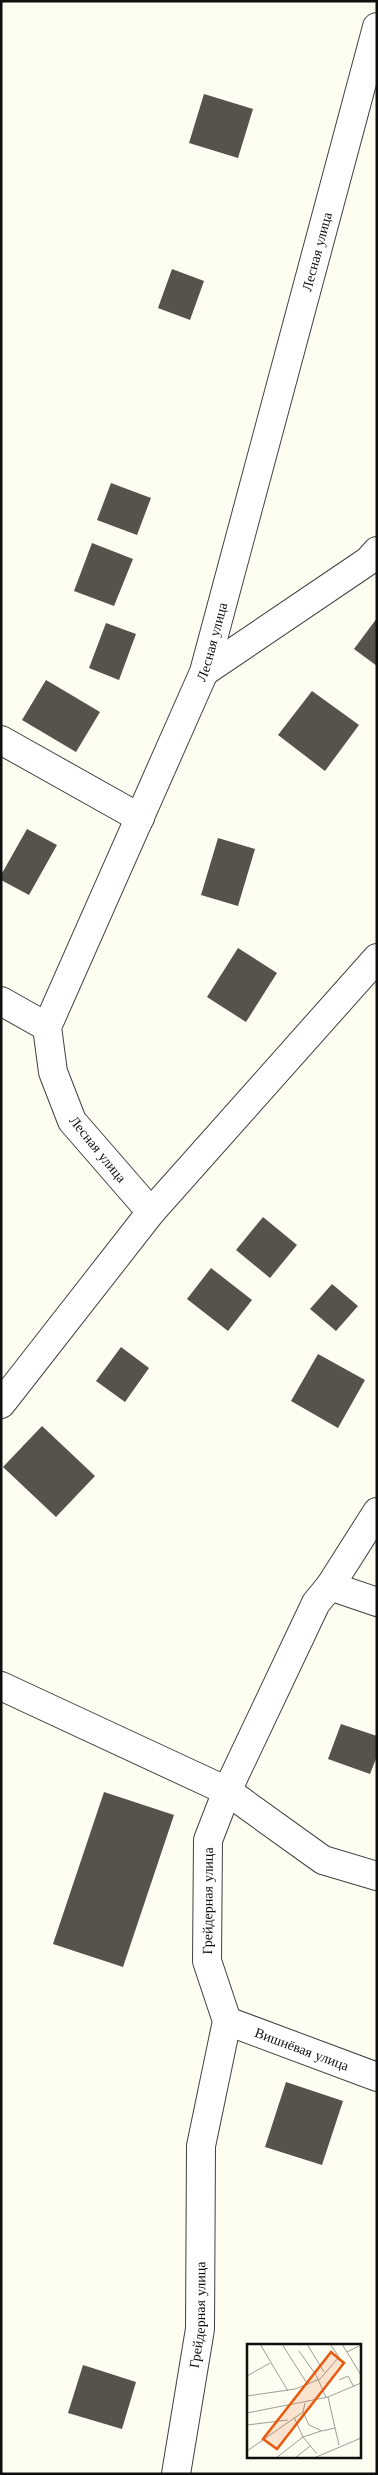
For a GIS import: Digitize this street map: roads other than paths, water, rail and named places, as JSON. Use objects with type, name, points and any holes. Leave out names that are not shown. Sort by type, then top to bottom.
[{"type":"street","name":"Лесная улица","points":[[151,1212],[72,1120],[53,1072],[47,1026],[204,672],[377,27]]},
{"type":"street","points":[[204,672],[368,561],[377,551]]},
{"type":"street","points":[[1,740],[140,818]]},
{"type":"street","points":[[1,1404],[151,1212],[377,958]]},
{"type":"street","points":[[1,1001],[47,1026]]},
{"type":"street","name":"Грейдерная улица","points":[[176,2474],[200,2329],[202,2146],[228,2021],[206,1961],[208,1840],[227,1791],[316,1603],[330,1586],[377,1512]]},
{"type":"street","points":[[330,1586],[377,1602]]},
{"type":"street","points":[[1,1686],[227,1791],[323,1860],[377,1876]]},
{"type":"street","name":"Вишнёвая улица","points":[[228,2021],[377,2077]]}]
